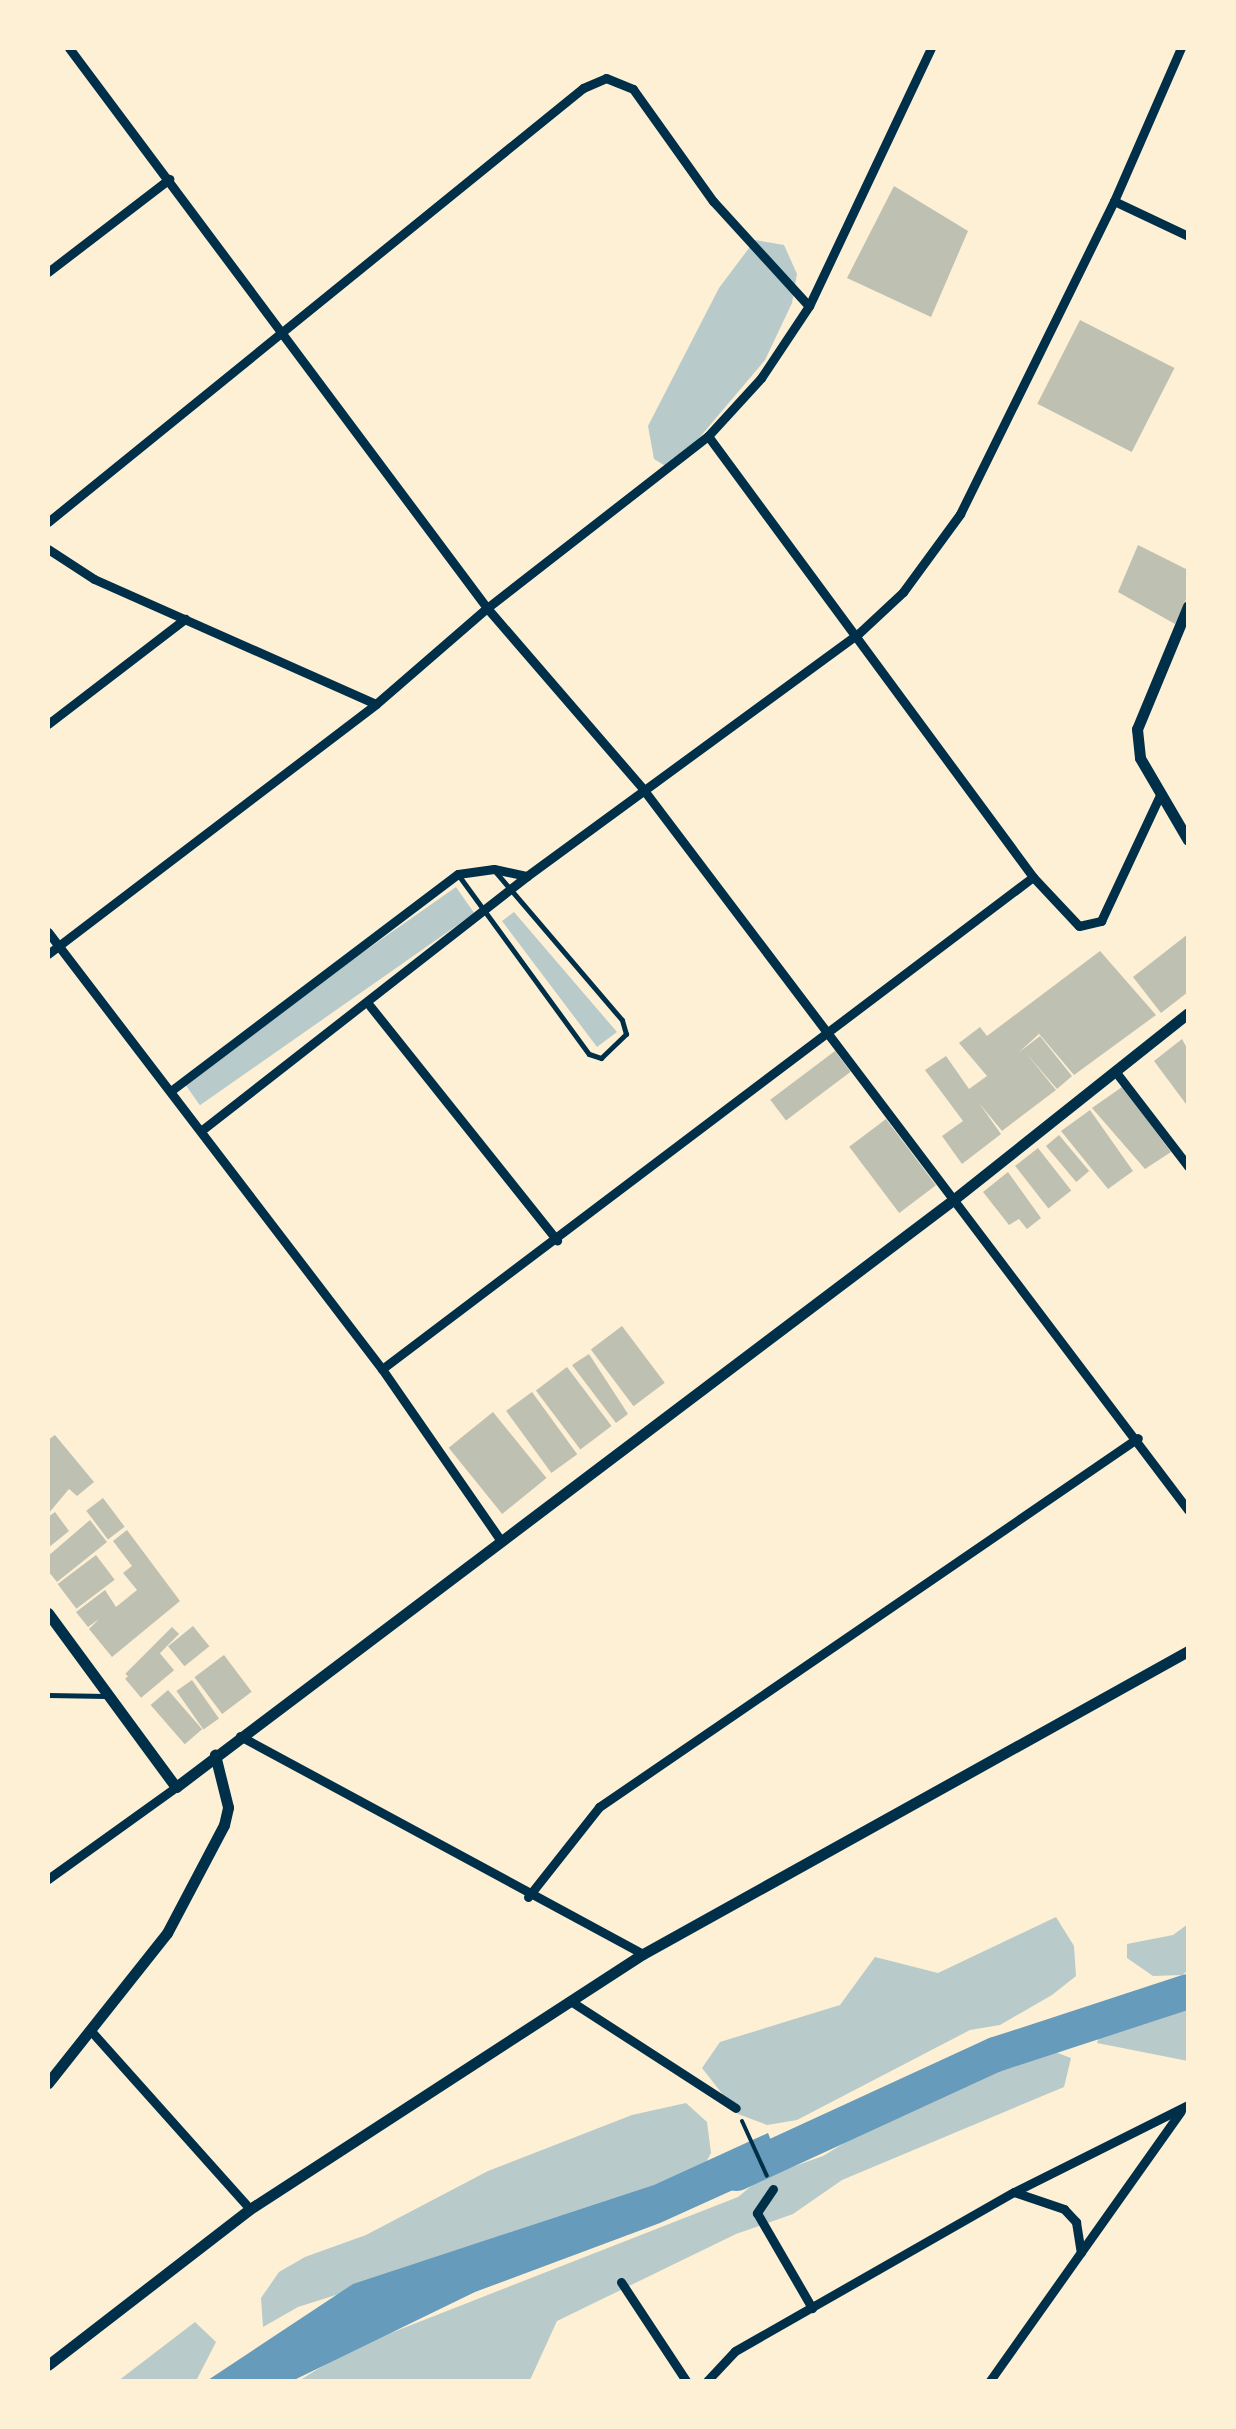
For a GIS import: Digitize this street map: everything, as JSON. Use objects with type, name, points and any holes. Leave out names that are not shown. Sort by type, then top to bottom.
[{"type":"street","points":[[69,48],[487,608],[643,789],[1138,1438],[1188,1510]]},
{"type":"street","points":[[48,954],[376,704],[487,608],[708,436],[760,378],[809,306],[932,48]]},
{"type":"street","points":[[202,1130],[370,1006],[527,876],[858,634],[903,592],[960,514],[1114,201],[1182,48]]},
{"type":"street","points":[[48,522],[583,88],[606,78],[633,89],[713,201],[809,306]]},
{"type":"street","points":[[48,272],[169,179]]},
{"type":"street","points":[[1114,201],[1188,236]]},
{"type":"street","points":[[708,436],[1034,877],[1070,920],[1079,926],[1101,921],[1160,795]]},
{"type":"street","points":[[48,550],[94,579],[376,704]]},
{"type":"street","points":[[1188,606],[1137,729],[1140,758],[1188,840]]},
{"type":"street","points":[[48,724],[185,618]]},
{"type":"street","points":[[172,1090],[458,874],[494,869],[527,876]]},
{"type":"street","points":[[382,1369],[1034,877]]},
{"type":"street","points":[[48,932],[382,1369],[501,1540]]},
{"type":"street","points":[[370,1006],[557,1240]]},
{"type":"street","points":[[48,1879],[176,1787],[954,1200],[1188,1013]]},
{"type":"street","points":[[1116,1071],[1188,1166]]},
{"type":"street","points":[[528,1896],[599,1807],[1138,1438]]},
{"type":"street","points":[[48,1613],[176,1787]]},
{"type":"street","points":[[48,2366],[250,2209],[643,1954],[1188,1652]]},
{"type":"street","points":[[240,1736],[528,1896],[643,1954]]},
{"type":"street","points":[[48,2083],[168,1933],[224,1825],[227,1795],[215,1755]]},
{"type":"street","points":[[572,2002],[736,2108]]},
{"type":"street","points":[[91,2031],[250,2209]]},
{"type":"street","points":[[706,2382],[735,2350],[1014,2192],[1185,2108]]},
{"type":"street","points":[[989,2382],[1185,2108]]},
{"type":"street","points":[[774,2189],[757,2214],[812,2308]]},
{"type":"street","points":[[1014,2192],[1064,2209],[1076,2222],[1081,2254]]},
{"type":"street","points":[[621,2282],[687,2382]]},
{"type":"lane","points":[[458,874],[589,1054],[600,1058],[626,1034],[622,1020],[494,869]]},
{"type":"lane","points":[[48,1695],[110,1696]]},
{"type":"path","points":[[736,2108],[774,2189]]},
{"type":"shaded area","points":[[755,240],[784,245],[797,274],[792,303],[765,360],[672,470],[654,459],[648,426],[719,288]]},
{"type":"shaded area","points":[[456,887],[474,913],[200,1105],[182,1079]]},
{"type":"shaded area","points":[[514,912],[617,1032],[597,1047],[502,921]]},
{"type":"shaded area","points":[[1056,1917],[1074,1946],[1076,1976],[1052,1995],[1000,2025],[970,2030],[797,2120],[767,2125],[738,2114],[702,2068],[720,2042],[840,2005],[875,1957],[938,1973]]},
{"type":"shaded area","points":[[1188,1924],[1188,1971],[1182,1975],[1153,1976],[1127,1958],[1127,1944],[1173,1935]]},
{"type":"shaded area","points":[[1188,1988],[1188,2061],[1097,2043],[1108,2014]]},
{"type":"shaded area","points":[[1039,2046],[1071,2058],[1064,2087],[842,2180],[793,2214],[736,2234],[557,2321],[530,2380],[297,2382],[350,2349],[738,2197],[761,2178],[823,2156],[981,2060]]},
{"type":"shaded area","points":[[686,2103],[707,2122],[711,2153],[697,2180],[298,2307],[263,2327],[261,2298],[279,2272],[305,2257],[366,2235],[488,2171],[632,2115]]},
{"type":"shaded area","points":[[195,2322],[216,2342],[196,2381],[118,2381]]},
{"type":"water","points":[[768,2133],[782,2168],[660,2223],[475,2292],[292,2381],[205,2382],[353,2284],[654,2185]]},
{"type":"building","points":[[894,186],[968,231],[931,317],[847,278]]},
{"type":"building","points":[[1080,320],[1174,368],[1132,452],[1037,404]]},
{"type":"building","points":[[1138,545],[1188,570],[1188,595],[1175,624],[1118,592]]},
{"type":"building","points":[[1188,934],[1188,992],[1161,1013],[1133,977]]},
{"type":"building","points":[[1100,951],[1156,1015],[1074,1075],[1035,1029],[1039,1034],[1018,1053],[1040,1036],[1072,1076],[1057,1089],[1026,1053],[1056,1090],[1002,1131],[979,1103],[1001,1134],[962,1164],[942,1136],[963,1121],[925,1070],[946,1056],[969,1089],[987,1076],[959,1043],[980,1027],[987,1036]]},
{"type":"building","points":[[1182,1039],[1188,1050],[1186,1104],[1154,1061]]},
{"type":"building","points":[[835,1051],[851,1072],[786,1121],[770,1100]]},
{"type":"building","points":[[1122,1087],[1171,1152],[1145,1169],[1092,1108]]},
{"type":"building","points":[[1090,1110],[1133,1171],[1108,1189],[1061,1131]]},
{"type":"building","points":[[886,1119],[936,1185],[899,1213],[849,1147]]},
{"type":"building","points":[[1059,1135],[1089,1171],[1076,1182],[1046,1146]]},
{"type":"building","points":[[1038,1148],[1071,1191],[1048,1208],[1015,1166]]},
{"type":"building","points":[[1008,1172],[1041,1218],[1027,1229],[1019,1219],[1009,1225],[983,1192]]},
{"type":"building","points":[[622,1326],[665,1383],[634,1406],[591,1349]]},
{"type":"building","points":[[589,1354],[628,1414],[616,1423],[572,1365]]},
{"type":"building","points":[[567,1367],[612,1426],[580,1450],[536,1390]]},
{"type":"building","points":[[532,1392],[577,1454],[551,1473],[506,1411]]},
{"type":"building","points":[[493,1412],[546,1478],[502,1514],[449,1448]]},
{"type":"building","points":[[55,1435],[94,1482],[77,1496],[69,1489],[48,1514],[48,1440]]},
{"type":"building","points":[[103,1498],[125,1527],[108,1539],[86,1511]]},
{"type":"building","points":[[55,1512],[69,1531],[48,1548],[48,1517]]},
{"type":"building","points":[[90,1520],[107,1542],[57,1582],[48,1571],[48,1556]]},
{"type":"building","points":[[127,1530],[180,1601],[112,1657],[89,1629],[99,1619],[88,1627],[76,1612],[105,1590],[116,1607],[137,1590],[123,1573],[132,1566],[113,1541]]},
{"type":"building","points":[[96,1555],[115,1580],[76,1609],[58,1584]]},
{"type":"building","points":[[193,1626],[209,1646],[184,1666],[168,1646]]},
{"type":"building","points":[[172,1627],[179,1634],[132,1681],[125,1674]]},
{"type":"building","points":[[158,1651],[174,1670],[141,1698],[125,1679]]},
{"type":"building","points":[[224,1655],[252,1692],[222,1714],[194,1677]]},
{"type":"building","points":[[192,1680],[219,1719],[203,1729],[176,1691]]},
{"type":"building","points":[[168,1690],[202,1729],[185,1744],[151,1705]]},
{"type":"waterway","points":[[736,2173],[995,2054],[1188,1991]]}]
